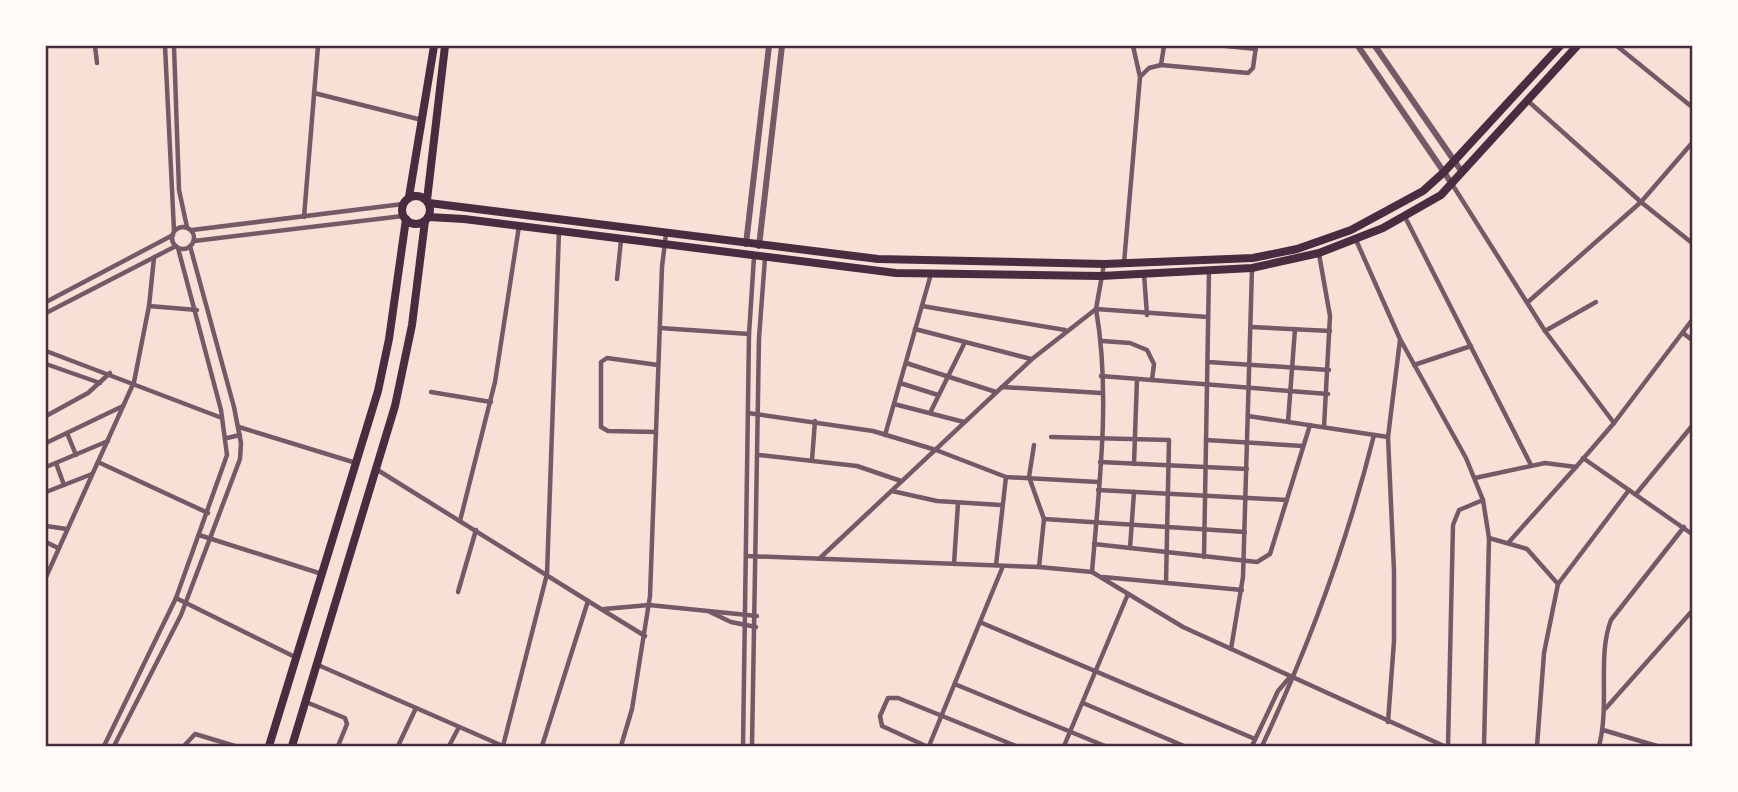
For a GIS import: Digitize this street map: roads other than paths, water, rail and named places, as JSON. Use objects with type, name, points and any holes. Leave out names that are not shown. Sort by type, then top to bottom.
[{"type":"highway","points":[[270,747],[357,463],[384,365],[406,201],[423,120],[433,46]]},
{"type":"highway","points":[[292,747],[376,469],[406,359],[427,219],[444,46]]},
{"type":"highway","points":[[406,201],[415,195],[428,201],[856,258],[1104,264],[1230,260],[1297,249],[1376,218],[1423,191],[1455,161],[1560,46]]},
{"type":"highway","points":[[404,218],[415,224],[427,219],[519,226],[855,269],[1101,276],[1252,268],[1319,253],[1356,239],[1405,217],[1441,195],[1577,46]]},
{"type":"highway","points":[[1550,57],[1559,65]]},
{"type":"highway","points":[[430,72],[440,73]]},
{"type":"highway","points":[[428,89],[438,90]]},
{"type":"highway","points":[[855,269],[856,258]]},
{"type":"street","points":[[95,46],[97,63]]},
{"type":"street","points":[[104,747],[176,598],[225,464],[227,438],[221,410],[197,310],[173,233],[165,46]]},
{"type":"street","points":[[114,747],[186,604],[238,467],[239,427],[179,190],[174,46]]},
{"type":"street","points":[[304,217],[318,46]]},
{"type":"street","points":[[746,244],[769,46]]},
{"type":"street","points":[[758,246],[782,46]]},
{"type":"street","points":[[1124,264],[1140,77],[1133,46]]},
{"type":"street","points":[[1161,65],[1164,46]]},
{"type":"street","points":[[1140,77],[1149,68],[1161,65],[1248,73],[1253,68],[1256,47],[1226,46]]},
{"type":"street","points":[[1358,46],[1452,184],[1545,331],[1614,423]]},
{"type":"street","points":[[1376,46],[1462,172]]},
{"type":"street","points":[[1617,46],[1692,107]]},
{"type":"street","points":[[314,93],[423,120]]},
{"type":"street","points":[[1527,100],[1641,202],[1692,243]]},
{"type":"street","points":[[1528,302],[1641,202],[1692,143]]},
{"type":"street","points":[[46,302],[173,233],[406,201]]},
{"type":"street","points":[[311,216],[313,226]]},
{"type":"street","points":[[1405,217],[1531,465]]},
{"type":"street","points":[[290,218],[291,229]]},
{"type":"street","points":[[46,313],[177,247],[313,226],[404,218]]},
{"type":"street","points":[[460,521],[491,402],[519,226]]},
{"type":"street","points":[[316,664],[503,747],[547,574],[559,232]]},
{"type":"street","points":[[621,747],[632,709],[649,605],[666,234]]},
{"type":"street","points":[[1356,239],[1400,339],[1475,478],[1483,500],[1489,538],[1484,747]]},
{"type":"street","points":[[617,279],[621,240]]},
{"type":"street","points":[[1319,253],[1329,301],[1330,331],[1324,427]]},
{"type":"street","points":[[743,747],[749,334],[754,257]]},
{"type":"street","points":[[46,577],[134,382],[149,306],[154,258]]},
{"type":"street","points":[[752,747],[757,616],[758,415],[765,258]]},
{"type":"street","points":[[1092,572],[1101,438],[1102,341],[1096,310],[1104,264]]},
{"type":"street","points":[[1231,649],[1242,590],[1244,561],[1252,268]]},
{"type":"street","points":[[1204,557],[1209,271]]},
{"type":"street","points":[[885,435],[931,273]]},
{"type":"street","points":[[1144,274],[1147,315]]},
{"type":"street","points":[[752,284],[762,285]]},
{"type":"street","points":[[1545,331],[1596,302]]},
{"type":"street","points":[[149,306],[197,310]]},
{"type":"street","points":[[922,306],[1066,330]]},
{"type":"street","points":[[819,559],[1032,359],[1066,330],[1096,310],[1208,317]]},
{"type":"street","points":[[1509,542],[1614,423],[1692,320]]},
{"type":"street","points":[[1251,327],[1330,331]]},
{"type":"street","points":[[660,328],[749,334]]},
{"type":"street","points":[[915,329],[1032,359]]},
{"type":"street","points":[[1288,422],[1295,329]]},
{"type":"street","points":[[1683,333],[1692,340]]},
{"type":"street","points":[[1388,722],[1394,641],[1394,571],[1388,437],[1400,339]]},
{"type":"street","points":[[1102,341],[1130,343],[1147,350],[1154,364],[1152,380]]},
{"type":"street","points":[[930,413],[965,342]]},
{"type":"street","points":[[1414,365],[1471,346]]},
{"type":"street","points":[[46,351],[134,382],[222,418]]},
{"type":"street","points":[[656,432],[608,431],[601,427],[601,362],[607,358],[658,365]]},
{"type":"street","points":[[1208,362],[1329,370]]},
{"type":"street","points":[[906,363],[996,392]]},
{"type":"street","points":[[46,364],[100,383]]},
{"type":"street","points":[[46,415],[100,383],[110,373]]},
{"type":"street","points":[[1101,376],[1328,394]]},
{"type":"street","points":[[1134,464],[1138,379]]},
{"type":"street","points":[[900,383],[938,395]]},
{"type":"street","points":[[1002,387],[1101,393]]},
{"type":"street","points":[[431,392],[491,402]]},
{"type":"street","points":[[894,404],[965,422]]},
{"type":"street","points":[[46,443],[123,406]]},
{"type":"street","points":[[221,410],[229,412],[234,407]]},
{"type":"street","points":[[748,414],[815,421],[885,435],[936,450],[1006,477],[1099,482]]},
{"type":"street","points":[[1248,416],[1388,437]]},
{"type":"street","points":[[812,460],[815,421]]},
{"type":"street","points":[[1094,544],[1257,562],[1268,557],[1310,425]]},
{"type":"street","points":[[1636,494],[1692,426]]},
{"type":"street","points":[[239,427],[357,463]]},
{"type":"street","points":[[66,433],[76,455]]},
{"type":"street","points":[[227,438],[240,435]]},
{"type":"street","points":[[1272,747],[1263,745],[1319,617],[1339,560],[1374,435]]},
{"type":"street","points":[[1051,437],[1169,440],[1166,583]]},
{"type":"street","points":[[1206,440],[1303,447]]},
{"type":"street","points":[[46,467],[108,442]]},
{"type":"street","points":[[1034,445],[1029,477],[1044,519],[1039,567]]},
{"type":"street","points":[[759,455],[857,466],[902,482]]},
{"type":"street","points":[[1583,458],[1692,534]]},
{"type":"street","points":[[98,462],[208,513]]},
{"type":"street","points":[[1100,462],[1247,470]]},
{"type":"street","points":[[56,463],[64,485]]},
{"type":"street","points":[[1475,478],[1531,465],[1558,463],[1576,467]]},
{"type":"street","points":[[376,469],[645,636]]},
{"type":"street","points":[[46,492],[93,474]]},
{"type":"street","points":[[996,565],[1006,477]]},
{"type":"street","points":[[1098,490],[1287,500]]},
{"type":"street","points":[[1537,747],[1544,653],[1558,584],[1629,490]]},
{"type":"street","points":[[892,491],[958,503],[1001,505]]},
{"type":"street","points":[[1130,548],[1134,492]]},
{"type":"street","points":[[746,556],[996,565],[1092,572],[1183,627],[1446,747],[1453,525],[1459,510],[1483,500]]},
{"type":"street","points":[[954,564],[958,503]]},
{"type":"street","points":[[1044,519],[1245,532]]},
{"type":"street","points":[[46,526],[68,529]]},
{"type":"street","points":[[1599,747],[1604,730],[1605,639],[1611,620],[1684,527]]},
{"type":"street","points":[[458,592],[476,530]]},
{"type":"street","points":[[199,535],[323,575]]},
{"type":"street","points":[[1489,538],[1509,542],[1531,553],[1558,584]]},
{"type":"street","points":[[46,542],[58,548]]},
{"type":"street","points":[[1004,566],[944,716],[927,747],[882,726],[880,716],[884,702],[890,696],[944,716],[1016,747]]},
{"type":"street","points":[[1103,577],[1242,590]]},
{"type":"street","points":[[1065,747],[1128,594]]},
{"type":"street","points":[[176,598],[297,659]]},
{"type":"street","points":[[542,747],[588,601]]},
{"type":"street","points":[[604,609],[649,605],[757,616]]},
{"type":"street","points":[[1605,708],[1692,611]]},
{"type":"street","points":[[710,612],[723,620],[756,627]]},
{"type":"street","points":[[982,623],[1255,739]]},
{"type":"street","points":[[147,661],[156,666]]},
{"type":"street","points":[[1252,747],[1278,691],[1291,676]]},
{"type":"street","points":[[957,685],[1105,747]]},
{"type":"street","points":[[305,701],[345,718],[346,724],[338,747]]},
{"type":"street","points":[[1083,703],[1184,747]]},
{"type":"street","points":[[398,747],[416,708]]},
{"type":"street","points":[[449,747],[459,727]]},
{"type":"street","points":[[1604,730],[1656,746]]},
{"type":"street","points":[[112,732],[119,736]]},
{"type":"street","points":[[184,747],[195,734],[235,747]]}]
